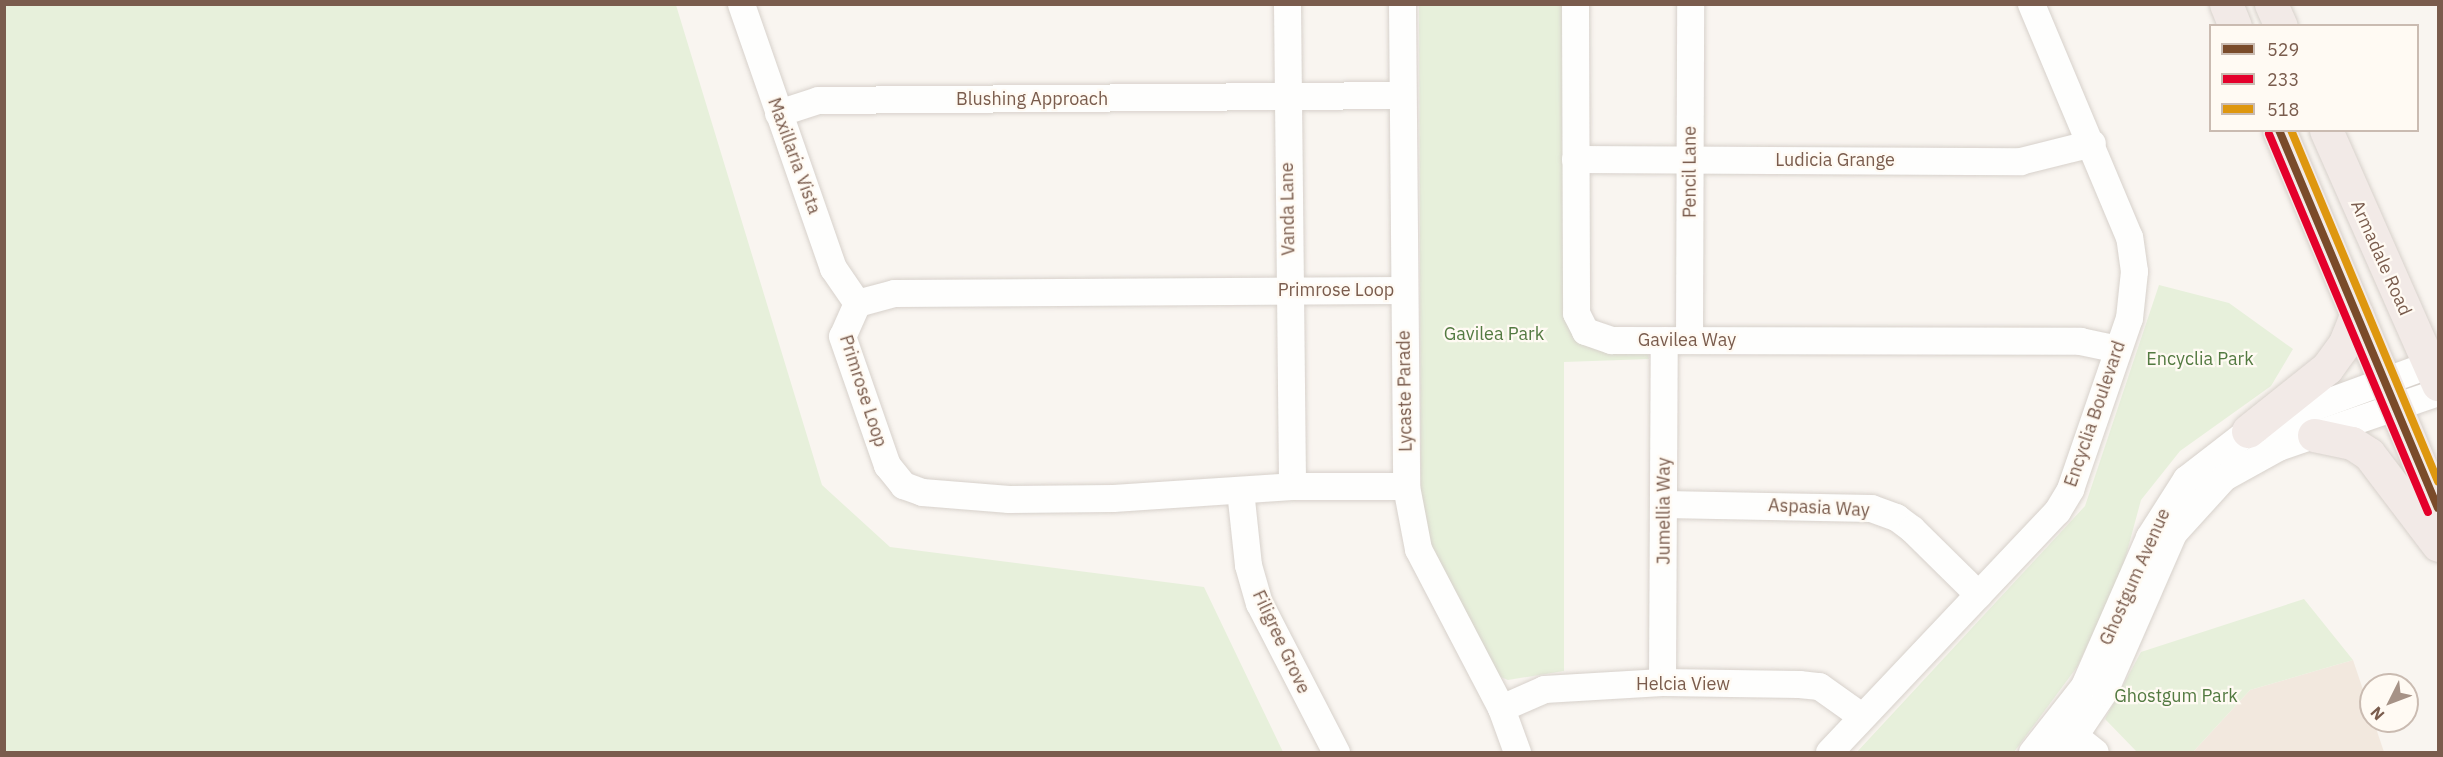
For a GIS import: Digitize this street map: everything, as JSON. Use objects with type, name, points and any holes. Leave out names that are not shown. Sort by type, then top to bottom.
[{"type":"highway","points":[[2226,4],[2234,24]]},
{"type":"highway","points":[[2271,4],[2280,24]]},
{"type":"highway","points":[[2280,132],[2439,508]]},
{"type":"highway","name":"Armadale Road","points":[[2327,132],[2436,380]]},
{"type":"highway","points":[[2248,431],[2327,368],[2345,343],[2357,314]]},
{"type":"highway","points":[[2314,435],[2352,443],[2369,454],[2439,545]]},
{"type":"street","name":"Maxillaria Vista","points":[[741,4],[833,268],[857,303]]},
{"type":"street","name":"Vanda Lane","points":[[1287,4],[1292,486]]},
{"type":"street","name":"Lycaste Parade","points":[[1402,4],[1406,486],[1418,549],[1501,708],[1517,753]]},
{"type":"street","name":"Gavilea Way","points":[[1575,4],[1576,313],[1585,331],[1611,340],[2080,341],[2117,349]]},
{"type":"street","name":"Pencil Lane","points":[[1676,340],[1690,159],[1690,4]]},
{"type":"street","name":"Encyclia Boulevard","points":[[1829,753],[1860,715],[2057,511],[2070,489],[2129,318],[2134,271],[2129,237],[2092,143],[2031,4]]},
{"type":"street","name":"Blushing Approach","points":[[778,113],[818,100],[1287,98],[1402,95]]},
{"type":"street","name":"Ludicia Grange","points":[[1575,159],[2020,161],[2092,143]]},
{"type":"street","name":"Primrose Loop","points":[[1404,290],[894,293],[857,303],[842,336],[887,465],[903,485],[922,492],[1009,499],[1143,497],[1292,486],[1406,486]]},
{"type":"street","name":"Jumellia Way","points":[[1662,682],[1665,504],[1676,340]]},
{"type":"street","name":"Ghostgum Avenue","points":[[2065,737],[2148,537],[2173,494],[2207,460],[2248,431],[2392,394],[2436,380]]},
{"type":"street","name":"Ghostgum Avenue","points":[[2032,753],[2065,737],[2104,691],[2160,557],[2187,514],[2224,477],[2248,460],[2314,435],[2392,394]]},
{"type":"street","name":"Filigree Grove","points":[[1240,490],[1248,565],[1259,603],[1336,753]]},
{"type":"street","name":"Aspasia Way","points":[[1665,504],[1871,508],[1896,517],[1912,529],[1978,594]]},
{"type":"street","name":"Helcia View","points":[[1501,708],[1544,689],[1662,682],[1819,686],[1860,715]]},
{"type":"street","points":[[2065,737],[2095,753]]},
{"type":"shaded area","points":[[2353,660],[2359,678],[2359,733],[2378,733],[2384,752],[2193,752],[2250,690]]},
{"type":"green space","points":[[4,5],[676,5],[822,485],[890,547],[1204,587],[1283,752],[5,752]]},
{"type":"green space","name":"Gavilea Park","points":[[1419,5],[1563,5],[1567,320],[1647,349],[1649,359],[1564,362],[1564,671],[1508,680],[1493,674],[1421,524]]},
{"type":"green space","name":"Encyclia Park","points":[[2159,285],[2229,303],[2293,349],[2271,386],[2180,451],[2141,500],[2121,574],[2077,667],[2014,752],[1857,752],[2085,506]]},
{"type":"green space","name":"Ghostgum Park","points":[[2304,599],[2353,660],[2250,690],[2193,752],[2137,752],[2105,719],[2141,652]]},
{"type":"transit line","name":"529","points":[[2280,132],[2438,508]]},
{"type":"transit line","name":"518","points":[[2292,132],[2438,482]]},
{"type":"transit line","name":"233","points":[[2269,134],[2428,512]]}]
